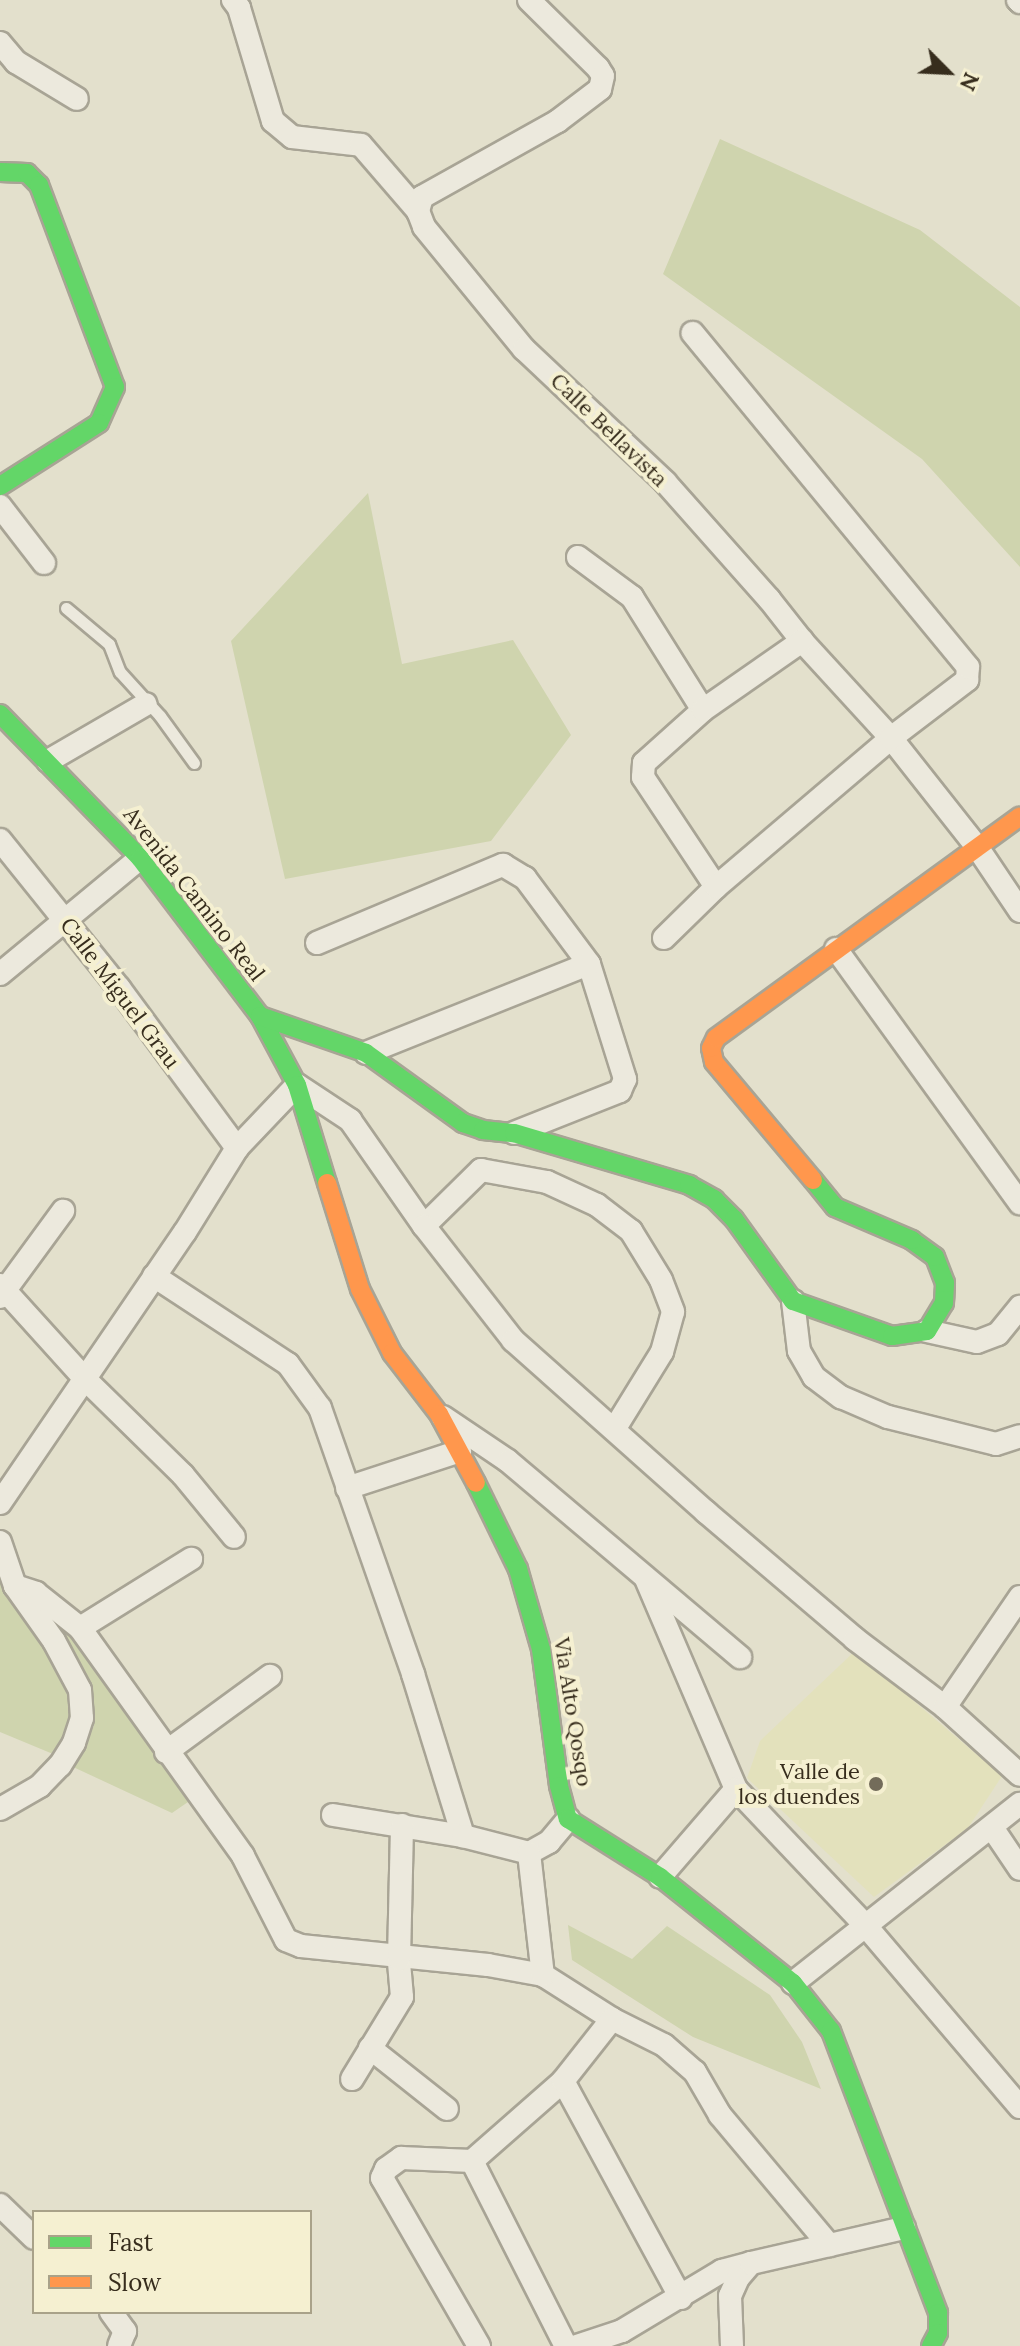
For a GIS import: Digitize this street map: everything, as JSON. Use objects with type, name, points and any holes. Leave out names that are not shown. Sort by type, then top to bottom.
[{"type":"street","name":"Calle Bellavista","points":[[233,0],[239,8],[273,121],[292,137],[361,145],[418,211],[424,227],[524,349],[665,482],[769,599],[802,641],[891,738],[977,847],[1020,911]]},
{"type":"street","points":[[418,211],[422,197],[558,121],[600,89],[603,76],[598,68],[529,0]]},
{"type":"street","points":[[0,43],[16,62],[77,99]]},
{"type":"street","points":[[0,172],[27,173],[39,185],[115,387],[110,405],[99,423],[0,486]]},
{"type":"street","points":[[664,938],[716,887],[891,738],[967,680],[968,667],[693,333]]},
{"type":"street","points":[[0,506],[44,563]]},
{"type":"street","points":[[578,557],[632,597],[703,710]]},
{"type":"street","points":[[716,887],[643,777],[644,763],[703,710],[802,641]]},
{"type":"street","points":[[48,761],[146,704]]},
{"type":"street","name":"Avenida Camino Real","points":[[0,714],[140,858],[260,1016],[297,1085]]},
{"type":"street","points":[[927,1331],[944,1303],[945,1283],[935,1257],[912,1240],[835,1207],[714,1062],[711,1048],[716,1038],[1020,816]]},
{"type":"street","name":"Calle Miguel Grau","points":[[0,840],[64,919],[237,1148]]},
{"type":"street","points":[[0,974],[140,858]]},
{"type":"street","points":[[317,943],[503,865],[525,878],[589,964],[625,1079],[620,1091],[514,1133]]},
{"type":"street","points":[[836,949],[1020,1203]]},
{"type":"street","points":[[366,1053],[589,964]]},
{"type":"street","points":[[260,1016],[366,1053],[463,1123],[483,1130],[514,1133],[689,1185],[714,1199],[734,1219],[793,1301],[799,1351],[814,1377],[841,1397],[888,1417],[996,1444],[1020,1436]]},
{"type":"street","points":[[0,1503],[237,1148],[297,1085],[350,1120],[424,1226],[513,1340],[855,1639],[945,1707],[1020,1775]]},
{"type":"street","name":"Via Alto Qosqo","points":[[297,1085],[360,1289],[392,1353],[439,1414],[460,1451],[518,1569],[541,1649],[559,1786],[568,1819],[660,1877],[793,1983],[831,2031],[859,2098],[904,2228],[938,2313],[937,2342]]},
{"type":"street","points":[[424,1226],[481,1170],[547,1182],[597,1205],[631,1231],[661,1280],[673,1312],[662,1352],[615,1428]]},
{"type":"street","points":[[63,1211],[2,1290],[85,1379],[183,1475],[234,1537]]},
{"type":"street","points":[[154,1276],[288,1364],[320,1408],[413,1674],[463,1836]]},
{"type":"street","points":[[793,1301],[892,1336],[927,1331],[977,1342],[998,1334],[1020,1307]]},
{"type":"street","points":[[439,1414],[508,1461],[740,1657]]},
{"type":"street","points":[[347,1488],[460,1451]]},
{"type":"street","points":[[0,1542],[15,1586],[54,1641],[80,1690],[82,1718],[74,1743],[50,1775],[40,1786],[0,1809]]},
{"type":"street","points":[[80,1628],[191,1559]]},
{"type":"street","points":[[644,1574],[736,1789],[865,1925],[1020,2107]]},
{"type":"street","points":[[15,1586],[36,1593],[80,1628],[243,1856],[286,1940],[301,1946],[399,1959],[488,1965],[543,1975],[612,2019],[664,2045],[695,2072],[728,2125],[829,2245]]},
{"type":"street","points":[[945,1707],[1020,1597]]},
{"type":"street","points":[[166,1752],[270,1676]]},
{"type":"street","points":[[660,1877],[736,1789]]},
{"type":"street","points":[[793,1983],[993,1829],[1020,1804]]},
{"type":"street","points":[[333,1815],[463,1836],[529,1853],[549,1842],[568,1819]]},
{"type":"street","points":[[352,2079],[402,1997],[399,1959],[402,1825]]},
{"type":"street","points":[[993,1829],[1020,1869]]},
{"type":"street","points":[[529,1853],[543,1975]]},
{"type":"street","points":[[479,2346],[382,2178],[386,2169],[401,2158],[472,2161],[563,2081],[612,2019]]},
{"type":"street","points":[[370,2048],[447,2109]]},
{"type":"street","points":[[563,2081],[681,2298]]},
{"type":"street","points":[[472,2161],[566,2346]]},
{"type":"street","points":[[0,2205],[32,2236]]},
{"type":"street","points":[[577,2346],[626,2338],[722,2271],[904,2228]]},
{"type":"street","points":[[732,2346],[730,2296],[738,2278],[751,2263]]},
{"type":"street","points":[[112,2314],[125,2331],[119,2346]]},
{"type":"lane","points":[[66,608],[109,644],[120,672],[160,716],[194,763]]},
{"type":"shaded area","points":[[855,1651],[1002,1776],[968,1828],[874,1897],[747,1778],[760,1741]]},
{"type":"green space","points":[[720,139],[920,230],[1020,307],[1020,567],[922,459],[663,274]]},
{"type":"green space","points":[[368,493],[402,664],[513,640],[571,735],[491,841],[285,879],[231,641]]},
{"type":"green space","points":[[0,1576],[32,1618],[73,1700],[68,1728],[53,1754],[0,1732]]},
{"type":"green space","points":[[50,1606],[70,1625],[188,1802],[172,1813],[71,1766],[94,1726],[83,1681]]},
{"type":"green space","points":[[568,1925],[632,1959],[667,1926],[770,1995],[802,2042],[821,2089],[693,2037],[572,1960]]},
{"type":"traffic: fast","points":[[0,172],[27,173],[39,185],[115,387],[99,423],[0,486]]},
{"type":"traffic: fast","points":[[0,714],[140,858],[260,1016],[297,1085],[327,1183]]},
{"type":"traffic: fast","points":[[260,1016],[366,1053],[463,1123],[483,1130],[514,1133],[689,1185],[714,1199],[734,1219],[793,1301],[892,1336],[927,1331],[944,1303],[945,1283],[935,1257],[912,1240],[835,1207],[813,1180]]},
{"type":"traffic: fast","points":[[476,1483],[518,1569],[541,1649],[559,1786],[568,1819],[660,1877],[793,1983],[831,2031],[938,2313],[938,2333],[931,2346]]},
{"type":"traffic: slow","points":[[813,1180],[714,1062],[711,1048],[716,1038],[1020,816]]},
{"type":"traffic: slow","points":[[327,1183],[360,1289],[392,1353],[439,1414],[476,1483]]},
{"type":"place","name":"Valle de los duendes","points":[[876,1784]]}]
